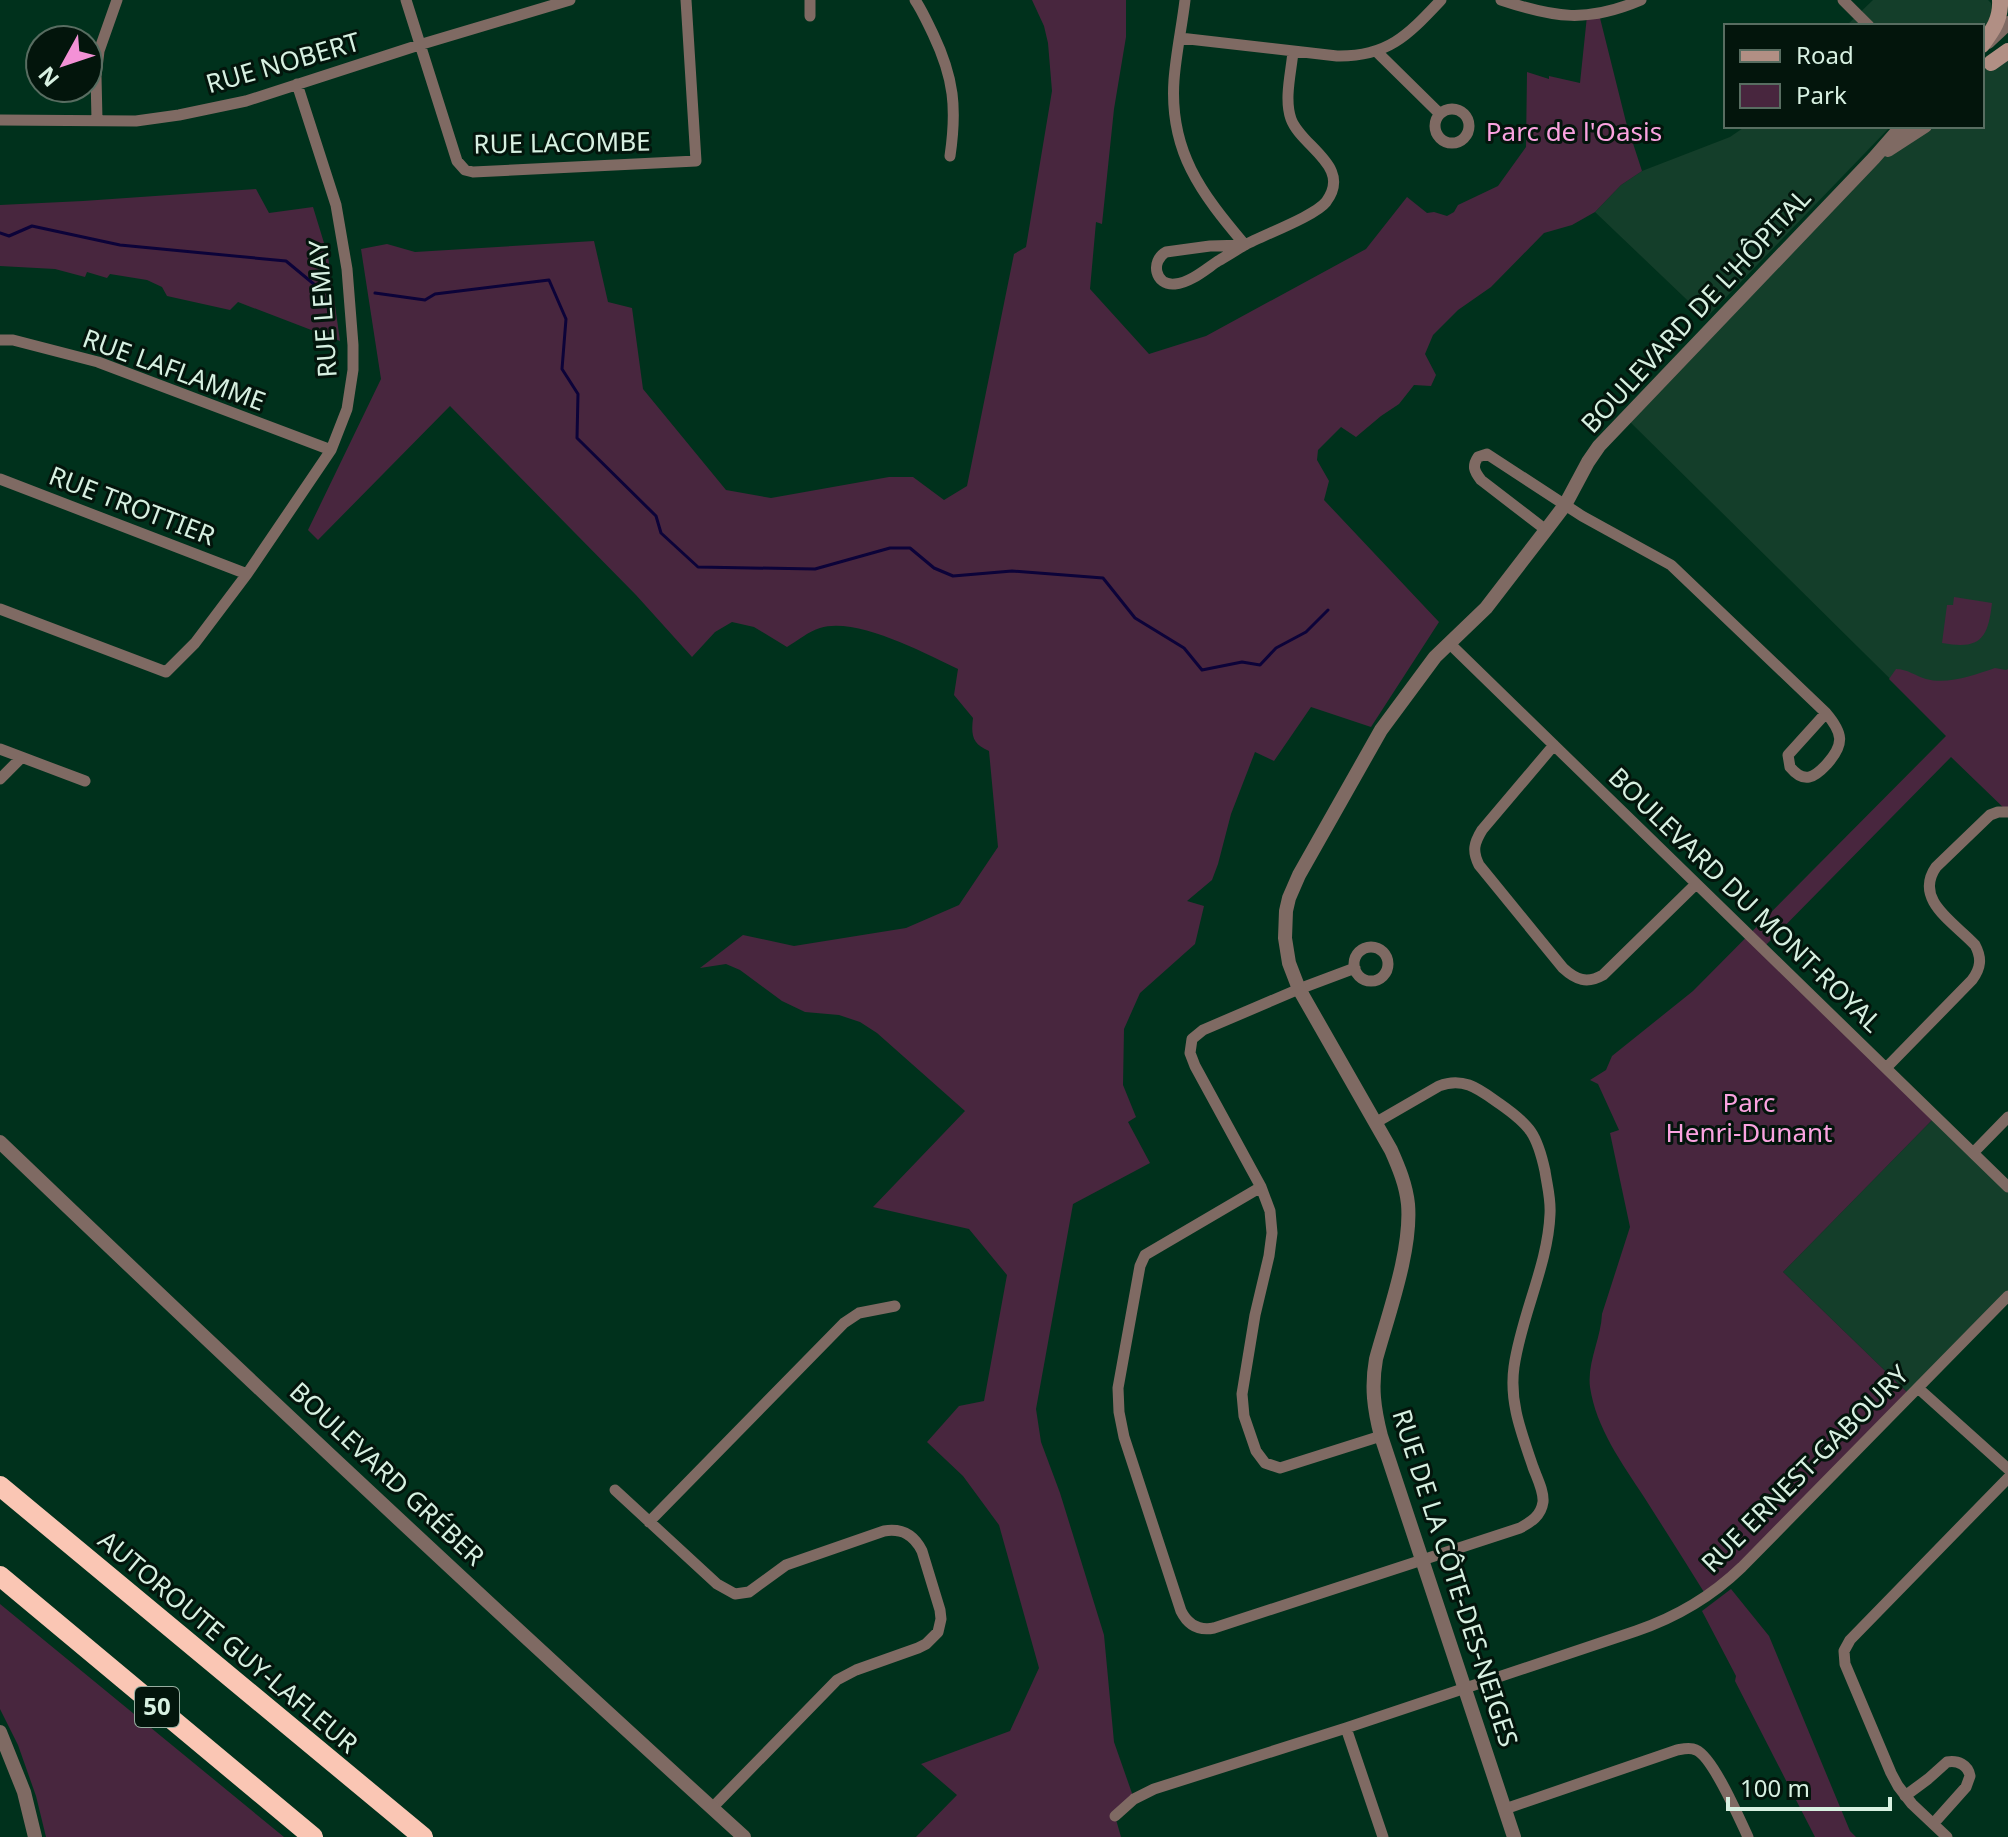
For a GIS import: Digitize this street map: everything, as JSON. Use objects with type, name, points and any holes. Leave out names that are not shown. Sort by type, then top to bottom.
[{"type":"highway","name":"AUTOROUTE GUY-LAFLEUR","points":[[0,1486],[423,1837]]},
{"type":"highway","name":"50","points":[[0,1576],[313,1837]]},
{"type":"main road","points":[[1984,57],[1997,22],[2000,0]]},
{"type":"main road","points":[[1984,57],[2008,49]]},
{"type":"street","points":[[97,120],[99,51],[117,0]]},
{"type":"street","name":"RUE LACOMBE","points":[[406,0],[457,161],[465,170],[473,172],[696,161],[686,0]]},
{"type":"street","name":"RUE NOBERT","points":[[0,120],[136,121],[246,101],[570,0]]},
{"type":"street","points":[[810,0],[810,16]]},
{"type":"street","points":[[915,0],[950,76],[953,103],[950,156]]},
{"type":"street","points":[[1185,0],[1174,77],[1177,125],[1185,156],[1198,186],[1245,245]]},
{"type":"street","points":[[1180,38],[1346,56],[1377,52],[1408,34],[1441,0]]},
{"type":"street","points":[[1501,0],[1558,15],[1579,17],[1641,0]]},
{"type":"street","points":[[1843,0],[1867,24]]},
{"type":"street","points":[[1984,57],[2008,23]]},
{"type":"street","points":[[1245,245],[1166,252],[1157,260],[1157,273],[1166,283],[1179,284],[1245,245],[1318,209],[1328,198],[1333,182],[1327,163],[1291,118],[1288,100],[1293,52]]},
{"type":"street","points":[[1377,52],[1440,114]]},
{"type":"street","name":"RUE LEMAY","points":[[0,609],[166,672],[195,643],[247,574],[331,450],[347,409],[351,389],[353,345],[348,284],[336,205],[297,84]]},
{"type":"street","name":"BOULEVARD DE L'HÔPITAL","points":[[1450,644],[1486,608],[1565,505],[1588,462],[1606,438],[1900,128]]},
{"type":"street","name":"BOULEVARD DE L'HÔPITAL","points":[[1874,158],[1922,128]]},
{"type":"street","name":"RUE LAFLAMME","points":[[0,340],[13,340],[98,362],[331,450]]},
{"type":"street","points":[[1546,530],[1481,480],[1474,470],[1478,457],[1487,454],[1565,505],[1671,565],[1826,713],[1839,731],[1839,747],[1813,777],[1800,776],[1790,767],[1788,755],[1826,713]]},
{"type":"street","name":"RUE TROTTIER","points":[[0,479],[247,574]]},
{"type":"street","name":"BOULEVARD DU MONT-ROYAL","points":[[1450,644],[2008,1187]]},
{"type":"street","name":"RUE DE LA CÔTE-DES-NEIGES","points":[[1450,644],[1435,657],[1381,730],[1294,885],[1286,911],[1285,938],[1289,963],[1299,989],[1403,1178],[1408,1203],[1406,1245],[1374,1374],[1373,1402],[1381,1436],[1514,1837]]},
{"type":"street","points":[[1554,745],[1482,830],[1474,850],[1479,865],[1563,968],[1582,980],[1590,981],[1603,975],[1696,884]]},
{"type":"street","points":[[0,749],[85,781]]},
{"type":"street","points":[[0,779],[21,758]]},
{"type":"street","points":[[1886,1068],[1972,980],[1980,966],[1975,945],[1932,901],[1928,891],[1931,875],[1985,819],[1998,812],[2008,812]]},
{"type":"street","points":[[1355,968],[1203,1030],[1192,1039],[1191,1045],[1192,1060],[1261,1187],[1270,1211],[1271,1245],[1242,1394],[1244,1416],[1256,1451],[1265,1463],[1280,1468],[1381,1436]]},
{"type":"street","points":[[1261,1187],[1149,1252],[1141,1260],[1118,1388],[1124,1437],[1181,1611],[1189,1623],[1202,1629],[1214,1628],[1520,1528],[1541,1512],[1542,1495],[1518,1425],[1512,1382],[1516,1353],[1548,1233],[1550,1201],[1541,1152],[1529,1128],[1519,1117],[1470,1084],[1447,1083],[1375,1123]]},
{"type":"street","points":[[1973,1153],[2008,1117]]},
{"type":"street","name":"BOULEVARD GRÉBER","points":[[0,1142],[181,1315],[744,1837]]},
{"type":"street","name":"RUE ERNEST-GABOURY","points":[[1115,1816],[1134,1799],[1154,1789],[1653,1625],[1698,1603],[1742,1567],[2008,1296]]},
{"type":"street","points":[[649,1522],[844,1323],[859,1313],[895,1306]]},
{"type":"street","points":[[1918,1388],[2008,1469]]},
{"type":"street","points":[[1947,1837],[1905,1796],[1885,1759],[1845,1664],[1844,1651],[1850,1640],[2008,1478]]},
{"type":"street","points":[[615,1490],[717,1584],[735,1594],[749,1592],[786,1565],[884,1531],[906,1532],[922,1551],[940,1610],[940,1626],[926,1644],[837,1680],[712,1808]]},
{"type":"street","points":[[1346,1728],[1383,1837]]},
{"type":"street","points":[[0,1732],[24,1792],[35,1837]]},
{"type":"street","points":[[1505,1809],[1687,1748],[1708,1759],[1748,1837]]},
{"type":"street","points":[[1905,1796],[1947,1762],[1965,1766],[1970,1776],[1966,1787],[1933,1824]]},
{"type":"shaded area","points":[[1873,0],[1988,0],[1992,9],[1984,29],[1984,24],[1848,24]]},
{"type":"shaded area","points":[[2008,51],[2008,672],[1947,735],[1625,417],[1874,158],[1922,128],[1984,128],[1984,69]]},
{"type":"shaded area","points":[[1743,128],[1889,128],[1706,318],[1595,212],[1621,185],[1642,171],[1730,137]]},
{"type":"shaded area","points":[[1935,1117],[2008,1187],[2008,1296],[1910,1395],[1783,1272]]},
{"type":"green space","name":"Parc de l'Oasis","points":[[1032,0],[1126,0],[1126,37],[1114,109],[1102,224],[1096,222],[1090,289],[1149,354],[1206,336],[1366,249],[1407,197],[1427,213],[1447,216],[1458,205],[1498,186],[1526,147],[1527,72],[1580,83],[1587,16],[1599,14],[1626,122],[1642,171],[1621,185],[1595,212],[1572,225],[1544,233],[1491,287],[1458,310],[1433,335],[1425,354],[1436,375],[1431,386],[1414,385],[1399,404],[1356,437],[1341,427],[1318,450],[1317,460],[1329,481],[1324,500],[1439,622],[1371,727],[1311,707],[1274,761],[1255,752],[1231,814],[1212,880],[1187,901],[1204,906],[1195,944],[1140,993],[1124,1029],[1123,1085],[1136,1117],[1128,1122],[1150,1163],[1073,1204],[1036,1409],[1041,1442],[1104,1635],[1114,1742],[1134,1799],[1115,1816],[1121,1837],[916,1837],[957,1795],[921,1764],[1010,1731],[1039,1668],[999,1525],[963,1476],[927,1442],[959,1406],[984,1401],[1007,1275],[969,1229],[873,1207],[965,1111],[877,1033],[860,1022],[839,1015],[805,1012],[782,1001],[740,970],[726,964],[700,968],[743,935],[794,946],[906,928],[959,905],[998,847],[989,751],[976,742],[973,718],[954,695],[958,669],[870,631],[835,626],[816,629],[787,647],[754,627],[732,622],[715,632],[692,657],[636,595],[450,406],[318,540],[308,530],[381,379],[361,249],[387,244],[415,252],[594,241],[608,302],[632,308],[643,389],[726,490],[771,498],[889,477],[913,477],[944,500],[967,486],[1014,254],[1026,247],[1052,91],[1048,43]]},
{"type":"green space","points":[[256,189],[269,213],[313,207],[328,256],[340,341],[238,302],[230,310],[167,296],[162,287],[147,280],[110,274],[107,278],[87,272],[85,277],[55,269],[0,266],[0,205]]},
{"type":"green space","points":[[1954,597],[1992,603],[1988,625],[1980,639],[1973,643],[1942,643],[1947,605],[1953,605]]},
{"type":"green space","name":"Parc Henri-Dunant","points":[[1995,668],[2008,669],[2008,812],[1951,757],[1763,948],[1935,1117],[1783,1272],[1910,1395],[1707,1597],[1619,1458],[1593,1402],[1590,1387],[1592,1360],[1602,1314],[1630,1227],[1610,1133],[1619,1130],[1598,1084],[1590,1080],[1606,1070],[1612,1056],[1693,991],[1946,736],[1889,679],[1896,669],[1943,681]]},
{"type":"green space","points":[[1731,1589],[1769,1636],[1850,1831],[1856,1837],[1815,1837],[1735,1681],[1736,1676],[1702,1611]]},
{"type":"green space","points":[[0,1604],[284,1837],[46,1837],[18,1745],[0,1709]]},
{"type":"waterway","points":[[0,233],[9,236],[32,226],[120,245],[286,261],[315,285]]},
{"type":"waterway","points":[[375,293],[425,300],[435,294],[549,280],[566,319],[562,369],[578,394],[577,438],[656,516],[661,533],[698,567],[815,569],[890,548],[910,548],[934,568],[953,576],[1012,571],[1103,578],[1135,618],[1184,648],[1202,670],[1242,662],[1260,665],[1276,648],[1306,632],[1328,610]]}]
